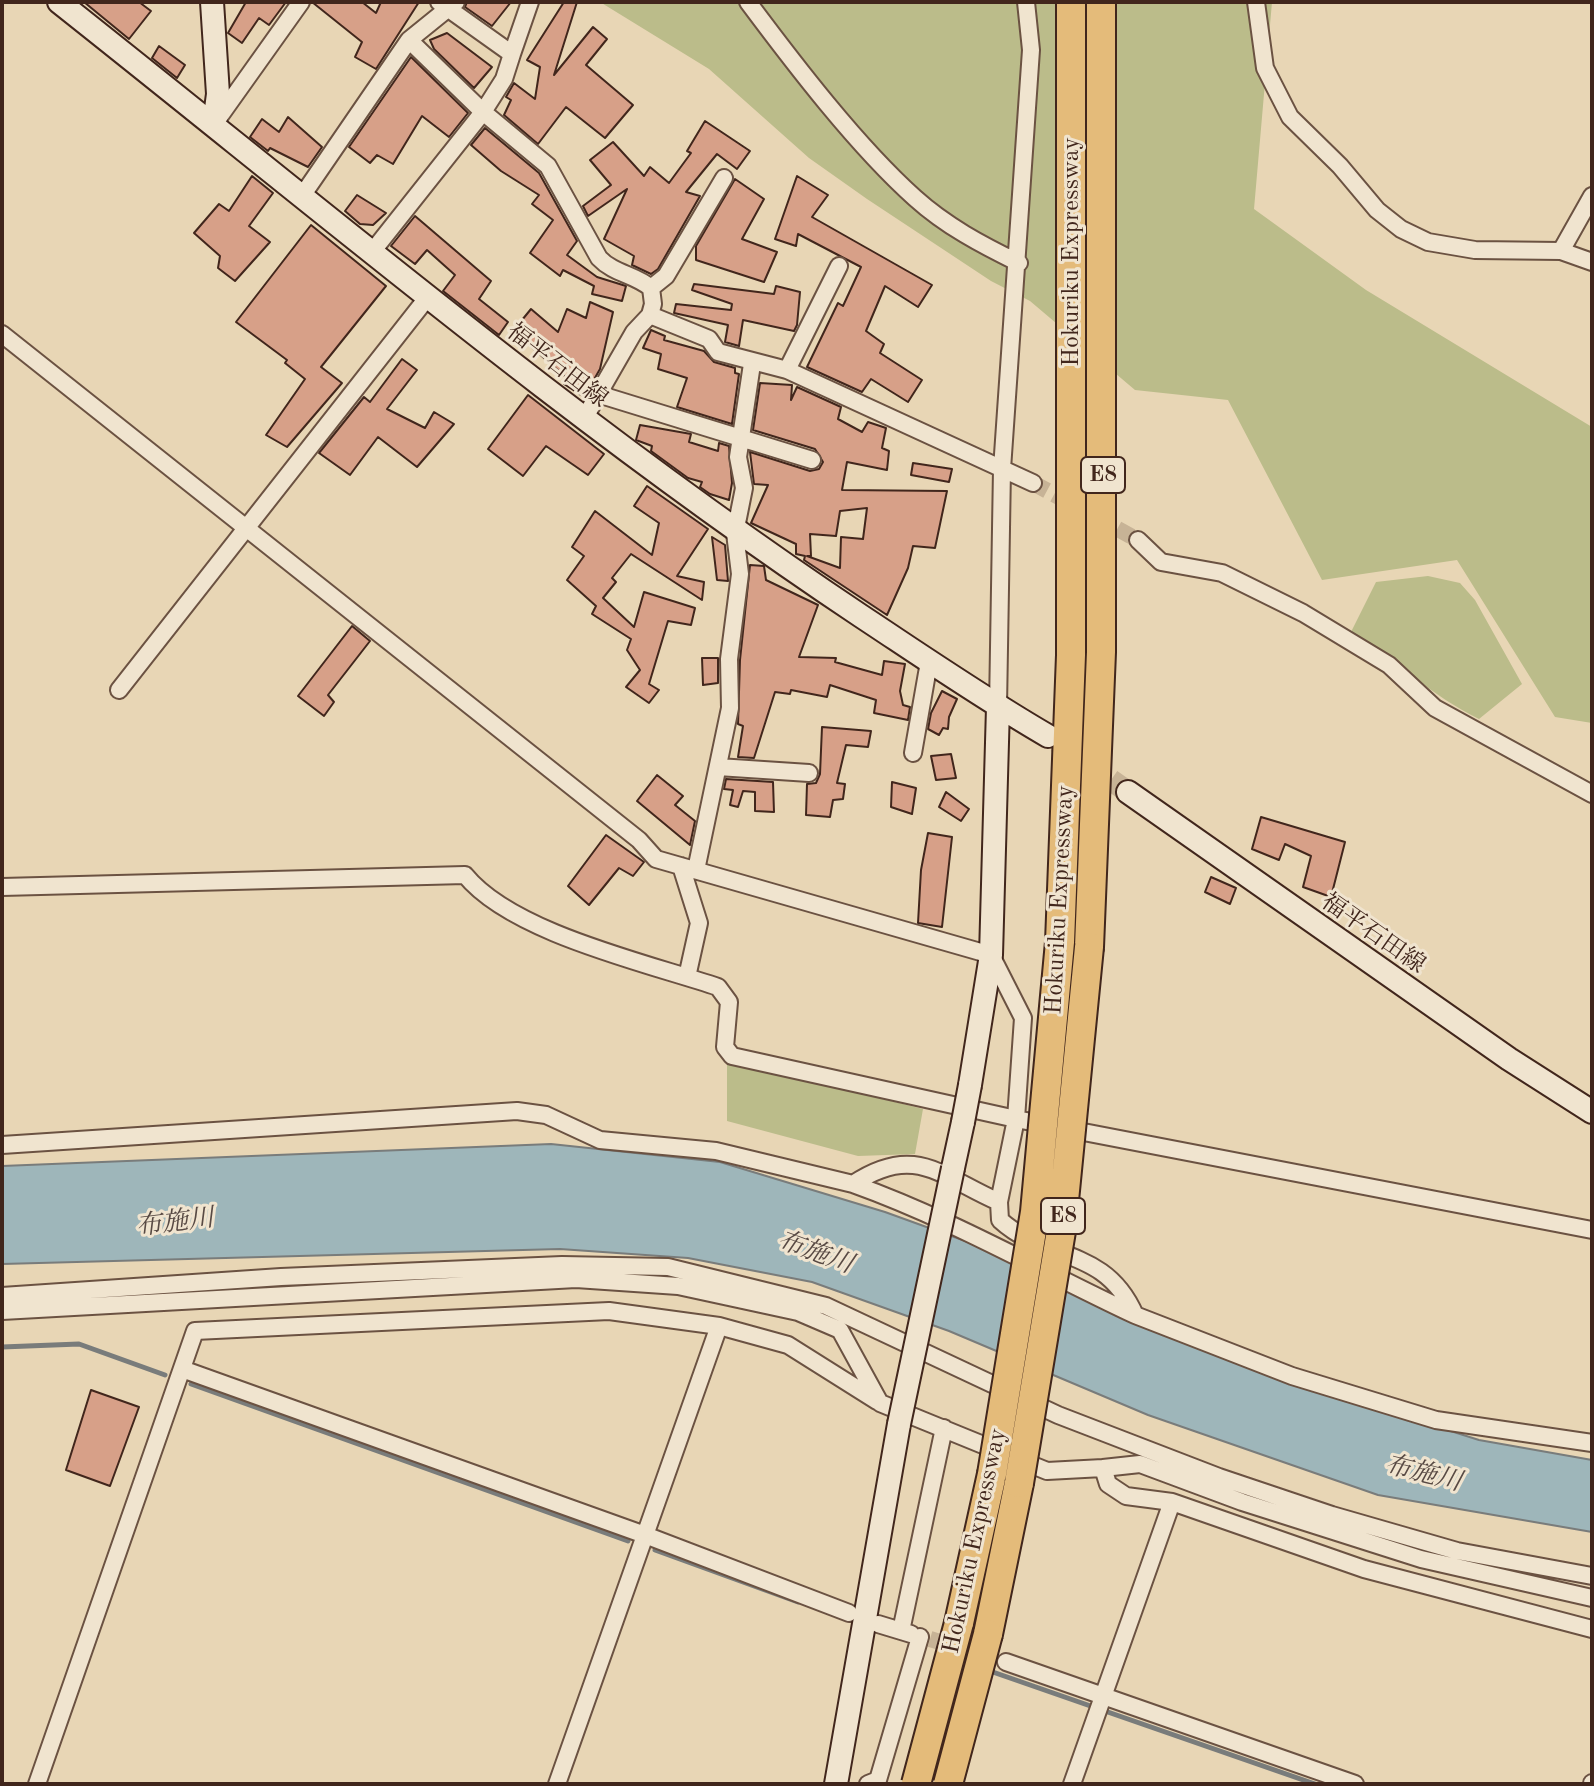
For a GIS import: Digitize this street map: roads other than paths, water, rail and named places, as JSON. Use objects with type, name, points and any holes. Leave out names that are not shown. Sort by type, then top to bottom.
[{"type":"highway","name":"Hokuriku Expressway","points":[[916,1784],[959,1623],[992,1474],[1035,1212],[1060,942],[1071,639],[1071,2]]},
{"type":"highway","name":"Hokuriku Expressway","points":[[948,1784],[988,1634],[1019,1483],[1061,1231],[1089,947],[1101,652],[1101,2]]},
{"type":"main road","name":"福平石田線","points":[[59,2],[427,298],[735,533],[998,707],[1048,736]]},
{"type":"main road","points":[[212,2],[218,94],[214,125]]},
{"type":"main road","points":[[836,1784],[899,1424],[963,1122],[991,955],[998,707]]},
{"type":"main road","name":"福平石田線","points":[[1128,792],[1497,1051],[1592,1112]]},
{"type":"street","points":[[214,125],[232,95],[301,2]]},
{"type":"street","points":[[372,252],[483,112],[504,79],[530,2]]},
{"type":"street","points":[[748,2],[794,62],[915,199],[964,235],[1019,263]]},
{"type":"street","points":[[998,707],[1002,469],[1019,263],[1031,50],[1026,2]]},
{"type":"street","points":[[1256,2],[1265,68],[1290,117],[1340,166],[1377,210],[1401,229],[1428,242],[1475,250],[1561,251],[1592,262]]},
{"type":"street","points":[[302,196],[409,40],[448,4],[512,54]]},
{"type":"street","points":[[409,40],[483,112],[548,166],[599,258],[610,270],[641,280],[651,288],[653,304],[650,315],[634,332],[601,395],[584,419]]},
{"type":"street","points":[[651,288],[666,276],[724,178]]},
{"type":"street","points":[[1561,251],[1592,196]]},
{"type":"street","points":[[787,370],[839,266]]},
{"type":"street","points":[[119,690],[427,298]]},
{"type":"street","points":[[650,315],[709,339],[718,352],[752,364],[787,370],[1033,483]]},
{"type":"street","points":[[2,334],[639,840],[656,859],[991,955],[1023,1018],[1016,1119],[999,1202],[1000,1220],[1010,1229],[1079,1259],[1107,1275],[1125,1293],[1135,1315]]},
{"type":"street","points":[[687,977],[699,923],[689,868],[718,767],[730,708],[729,659],[740,574],[735,533],[744,488],[738,457],[752,364]]},
{"type":"street","points":[[601,395],[812,460]]},
{"type":"street","points":[[1138,540],[1161,562],[1222,573],[1303,613],[1389,665],[1435,708],[1592,794]]},
{"type":"street","points":[[913,753],[929,662]]},
{"type":"street","points":[[718,767],[809,773]]},
{"type":"street","points":[[2,887],[465,875],[478,891],[536,925],[718,987],[729,1002],[725,1047],[732,1056],[1016,1119],[1592,1230]]},
{"type":"street","points":[[2,1145],[517,1111],[546,1115],[600,1140],[716,1151],[853,1184],[919,1207],[1010,1256],[1135,1315],[1292,1376],[1436,1420],[1592,1443]]},
{"type":"street","points":[[853,1184],[889,1164],[909,1162],[999,1202]]},
{"type":"street","points":[[2,1296],[281,1277],[530,1266],[668,1267],[826,1306],[1058,1415],[1318,1511],[1457,1551],[1592,1576]]},
{"type":"street","points":[[2,1311],[576,1279],[678,1286],[798,1312],[840,1330],[880,1403]]},
{"type":"street","points":[[37,1784],[195,1331],[609,1311],[719,1326],[788,1345],[880,1403],[1047,1471],[1140,1464],[1242,1502],[1421,1559],[1592,1598]]},
{"type":"street","points":[[557,1784],[719,1326]]},
{"type":"street","points":[[182,1369],[645,1535],[849,1613]]},
{"type":"street","points":[[901,1631],[944,1428]]},
{"type":"street","points":[[1103,1468],[1108,1484],[1126,1496],[1172,1502],[1364,1569],[1592,1629]]},
{"type":"street","points":[[1072,1784],[1172,1502]]},
{"type":"street","points":[[868,1784],[878,1780],[925,1638],[878,1624]]},
{"type":"street","points":[[1006,1662],[1104,1693],[1355,1784]]},
{"type":"water","name":"布施川","points":[[551,1144],[720,1162],[885,1212],[1109,1293],[1233,1362],[1479,1440],[1592,1460],[1592,1532],[1378,1495],[1148,1415],[949,1331],[812,1282],[688,1258],[560,1249],[2,1264],[2,1166]]},
{"type":"waterway","points":[[2,1347],[79,1344],[165,1375]]},
{"type":"waterway","points":[[191,1384],[628,1541]]},
{"type":"waterway","points":[[655,1550],[798,1602]]},
{"type":"waterway","points":[[987,1670],[1315,1784]]},
{"type":"tunnel","points":[[1033,483],[1138,540]]},
{"type":"tunnel","points":[[1057,742],[1128,792]]},
{"type":"tunnel","points":[[930,1639],[990,1657]]}]
